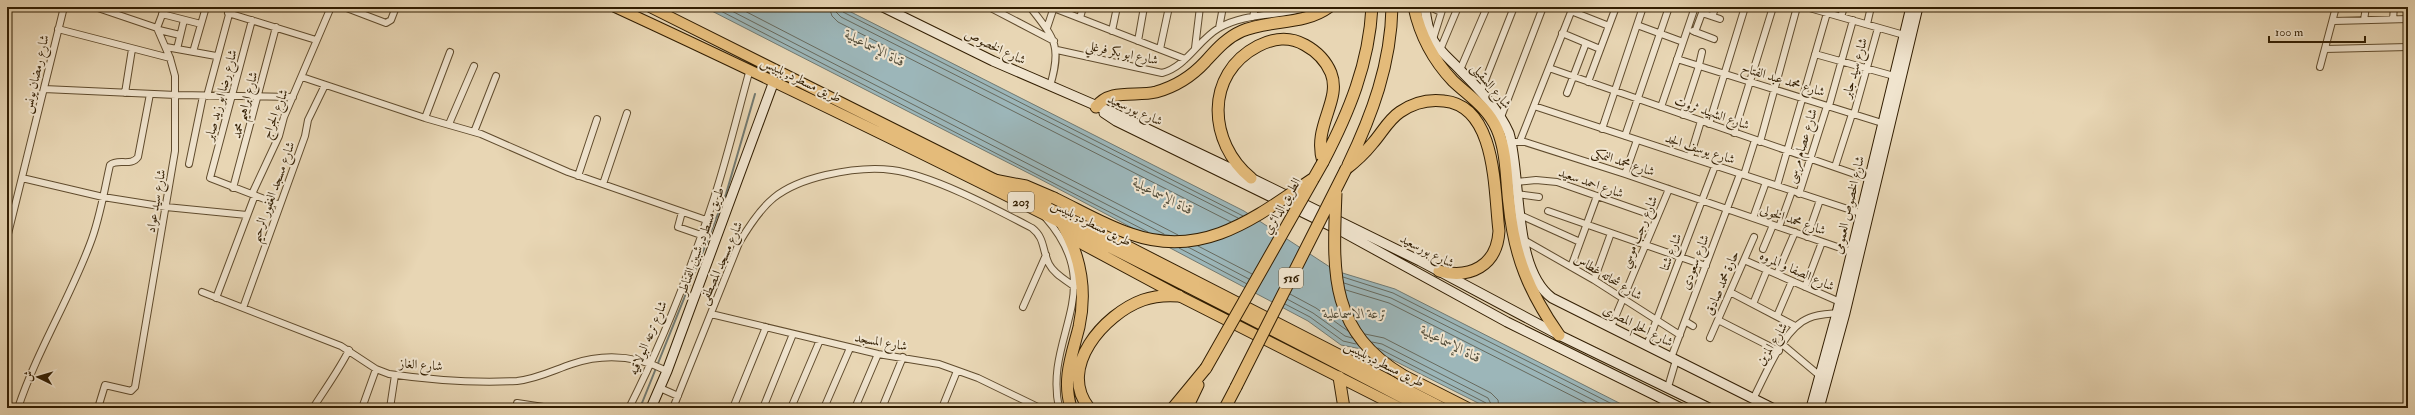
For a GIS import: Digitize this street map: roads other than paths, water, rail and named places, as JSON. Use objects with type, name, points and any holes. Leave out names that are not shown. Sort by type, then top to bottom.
[{"type":"highway","points":[[1096,107],[1103,100],[1112,96],[1148,93],[1173,85],[1189,75],[1204,63],[1222,44],[1241,31],[1258,26],[1308,18],[1329,7]]},
{"type":"highway","name":"الطريق الدائري","points":[[1187,408],[1206,368],[1343,124],[1361,76],[1367,51],[1372,7]]},
{"type":"highway","name":"516","points":[[1225,408],[1336,190],[1377,96],[1387,55],[1392,7]]},
{"type":"highway","points":[[1414,7],[1423,37],[1434,57],[1453,80],[1483,106],[1498,131],[1504,150],[1516,252],[1535,298],[1559,334]]},
{"type":"highway","points":[[1251,178],[1234,161],[1223,140],[1219,116],[1220,92],[1231,70],[1242,57],[1263,44],[1278,38],[1296,41],[1313,50],[1323,60],[1332,76],[1333,95],[1320,137],[1320,152],[1323,162]]},
{"type":"highway","points":[[1346,169],[1367,150],[1393,118],[1411,106],[1431,100],[1452,102],[1474,118],[1488,141],[1499,230],[1497,243],[1489,259],[1475,270],[1458,274],[1438,271]]},
{"type":"highway","points":[[994,180],[1026,186],[1131,235],[1162,241],[1184,241],[1211,237],[1235,229],[1314,178]]},
{"type":"highway","points":[[1336,190],[1334,266],[1343,307],[1352,326],[1368,347],[1387,365],[1404,376],[1467,408]]},
{"type":"highway","points":[[1065,224],[1075,250],[1082,288],[1081,317],[1067,372],[1067,390],[1071,408]]},
{"type":"highway","points":[[1089,408],[1082,394],[1080,368],[1083,356],[1098,333],[1119,313],[1142,301],[1164,296],[1179,296]]},
{"type":"highway","points":[[1173,408],[1206,368]]},
{"type":"highway","points":[[1339,377],[1344,408]]},
{"type":"main road","name":"طريق مسطرد, بلبيس","points":[[615,7],[750,69],[1065,224],[1422,408]]},
{"type":"main road","name":"طريق مسطرد, بلبيس","points":[[650,7],[1443,408]]},
{"type":"main road","name":"شارع السقيلى","points":[[1425,7],[1427,20],[1433,39],[1440,50],[1481,92],[1501,117],[1516,142],[1516,182],[1524,240]]},
{"type":"main road","name":"شارع الخصوص العمومى","points":[[1811,408],[1841,313],[1840,302],[1860,214],[1911,7]]},
{"type":"main road","name":"شارع الخصوص العمومى","points":[[1819,408],[1841,313],[1918,7]]},
{"type":"main road","name":"شارع الخصوص","points":[[889,8],[1096,107]]},
{"type":"main road","name":"طريق مسطرد, شبين القناطر","points":[[651,408],[667,371],[774,81]]},
{"type":"main road","name":"شارع بورسعيد","points":[[1096,107],[1118,115],[1251,178],[1709,408]]},
{"type":"main road","name":"شارع بورسعيد","points":[[1096,107],[1116,121],[1343,232],[1386,257],[1507,322],[1681,408]]},
{"type":"main road","points":[[1065,224],[1080,243],[1179,296],[1400,408]]},
{"type":"main road","name":"شارع الحلم المصرى","points":[[1524,240],[1532,274],[1545,293],[1772,408]]},
{"type":"main road","points":[[1386,257],[1391,247]]},
{"type":"street","name":"شارع رمضان يونس","points":[[7,238],[64,7]]},
{"type":"street","points":[[95,7],[180,35]]},
{"type":"street","points":[[158,29],[164,7]]},
{"type":"street","points":[[193,52],[206,7]]},
{"type":"street","name":"شارع الجراج","points":[[216,298],[254,195],[279,136],[284,117],[331,7]]},
{"type":"street","points":[[344,7],[383,22],[391,20],[396,7]]},
{"type":"street","points":[[988,7],[1054,41]]},
{"type":"street","points":[[1030,7],[1047,28],[1054,41],[1056,50],[1056,65],[1050,86]]},
{"type":"street","points":[[1047,28],[1053,7],[1185,59]]},
{"type":"street","points":[[1080,18],[1083,7]]},
{"type":"street","points":[[1112,31],[1117,7]]},
{"type":"street","points":[[1138,41],[1144,7]]},
{"type":"street","points":[[1160,49],[1169,7]]},
{"type":"street","points":[[1195,48],[1200,7]]},
{"type":"street","points":[[1219,28],[1223,7]]},
{"type":"street","points":[[1253,17],[1255,7]]},
{"type":"street","name":"شارع ابو بكر فرغلي","points":[[1056,50],[1154,72],[1170,71],[1219,28],[1232,22],[1277,10],[1308,7]]},
{"type":"street","points":[[1430,7],[1442,9],[1433,39]]},
{"type":"street","points":[[1440,50],[1458,7]]},
{"type":"street","points":[[1460,70],[1487,7]]},
{"type":"street","points":[[1481,92],[1514,7]]},
{"type":"street","points":[[1501,117],[1543,7]]},
{"type":"street","points":[[1588,82],[1616,7]]},
{"type":"street","points":[[1602,129],[1643,7]]},
{"type":"street","points":[[1625,136],[1669,7]]},
{"type":"street","points":[[1661,107],[1695,7]]},
{"type":"street","points":[[1712,16],[1716,7]]},
{"type":"street","points":[[1709,124],[1745,7]]},
{"type":"street","points":[[1734,133],[1773,7]]},
{"type":"street","name":"شارع سعودى","points":[[1668,387],[1680,335],[1685,321],[1727,209],[1758,141],[1775,90],[1797,7]]},
{"type":"street","points":[[1806,7],[1814,8],[1904,35]]},
{"type":"street","points":[[1842,17],[1844,7]]},
{"type":"street","points":[[1867,24],[1871,7]]},
{"type":"street","points":[[2320,67],[2334,21],[2336,7]]},
{"type":"street","points":[[2364,20],[2366,7]]},
{"type":"street","points":[[2393,19],[2394,7]]},
{"type":"street","points":[[1516,142],[1534,106],[1572,9],[1609,26]]},
{"type":"street","points":[[189,164],[205,96],[230,10],[252,20],[316,40]]},
{"type":"street","points":[[1776,186],[1827,13]]},
{"type":"street","points":[[162,14],[201,24]]},
{"type":"street","points":[[1695,32],[1702,14],[1720,19]]},
{"type":"street","points":[[2334,21],[2408,19]]},
{"type":"street","points":[[177,49],[184,20]]},
{"type":"street","name":"شارع رضا ابو زيد صابر","points":[[233,188],[212,180],[210,176],[252,20]]},
{"type":"street","name":"شارع عصام مرسى","points":[[1799,194],[1842,62],[1853,20]]},
{"type":"street","points":[[1637,25],[1683,42]]},
{"type":"street","name":"شارع ابراهيم محمد","points":[[233,188],[259,97],[276,27]]},
{"type":"street","points":[[58,28],[170,58]]},
{"type":"street","name":"شارع سيد جابر","points":[[1835,168],[1867,69],[1878,28]]},
{"type":"street","name":"شارع سيد عواد","points":[[98,408],[105,385],[131,391],[135,387],[175,151],[176,95],[170,58],[158,29]]},
{"type":"street","points":[[1687,29],[1714,39]]},
{"type":"street","points":[[1562,33],[1600,49]]},
{"type":"street","points":[[1567,93],[1586,42]]},
{"type":"street","points":[[166,47],[216,56]]},
{"type":"street","points":[[125,93],[132,48]]},
{"type":"street","points":[[2325,49],[2408,48]]},
{"type":"street","points":[[425,118],[450,52]]},
{"type":"street","points":[[1683,115],[1702,52]]},
{"type":"street","points":[[1815,54],[1894,76]]},
{"type":"street","name":"شارع محمد عبد الفتاح","points":[[1677,59],[1882,123]]},
{"type":"street","points":[[449,124],[474,66]]},
{"type":"street","name":"شارع الشهيد ثروت","points":[[1549,68],[1869,179]]},
{"type":"street","name":"شارع ترعه البولاقيه","points":[[629,408],[652,363],[701,235],[750,69]]},
{"type":"street","points":[[474,132],[496,76]]},
{"type":"street","points":[[302,77],[425,118],[474,132],[578,176],[706,220]]},
{"type":"street","name":"شارع مسجد الغفور الرحيم","points":[[244,308],[305,136],[308,120],[325,85]]},
{"type":"street","points":[[44,89],[205,96],[293,97]]},
{"type":"street","points":[[18,408],[32,368],[90,246],[111,163],[132,162],[138,158],[150,94]]},
{"type":"street","name":"شارع يوسف الجد","points":[[1534,106],[1860,214]]},
{"type":"street","points":[[603,184],[627,113]]},
{"type":"street","points":[[578,176],[597,119]]},
{"type":"street","points":[[1690,158],[1701,121]]},
{"type":"street","points":[[1625,174],[1637,140]]},
{"type":"street","name":"شارع محمد النمكى","points":[[1516,142],[1625,174],[1727,209]]},
{"type":"street","name":"شارع شتا","points":[[1647,345],[1715,166]]},
{"type":"street","name":"شارع مسجد المصطفى","points":[[673,408],[740,243],[752,220],[772,197],[787,188],[813,178],[852,169],[892,170],[931,180],[1032,228],[1042,238],[1046,255],[1055,272],[1075,287]]},
{"type":"street","points":[[22,178],[103,197],[166,207],[247,215]]},
{"type":"street","name":"شارع احمد سعيد","points":[[1516,182],[1550,180],[1657,217]]},
{"type":"street","points":[[1753,218],[1766,182]]},
{"type":"street","points":[[233,188],[280,205]]},
{"type":"street","name":"شارع رجب موسي","points":[[1611,327],[1669,189]]},
{"type":"street","points":[[1763,250],[1792,191]]},
{"type":"street","points":[[1517,194],[1539,197]]},
{"type":"street","points":[[1571,267],[1597,196]]},
{"type":"street","points":[[1807,237],[1820,200]]},
{"type":"street","name":"شارع محمد الخولى","points":[[1727,209],[1852,252]]},
{"type":"street","points":[[1548,211],[1706,266]]},
{"type":"street","points":[[682,212],[678,227],[701,235]]},
{"type":"street","points":[[1040,212],[1053,226],[1066,251],[1075,287],[1071,317],[1056,372],[1059,408]]},
{"type":"street","points":[[1520,215],[1580,242]]},
{"type":"street","points":[[1778,274],[1795,232]]},
{"type":"street","points":[[1594,280],[1611,233]]},
{"type":"street","name":"حارة محمد صادق","points":[[1710,338],[1754,237]]},
{"type":"street","name":"شارع شحاته غطاس","points":[[1524,240],[1594,280],[1680,335]]},
{"type":"street","points":[[1805,287],[1822,242]]},
{"type":"street","points":[[1023,307],[1046,255]]},
{"type":"street","name":"شارع الصفا و المروه","points":[[1744,260],[1840,302]]},
{"type":"street","points":[[1753,304],[1768,270]]},
{"type":"street","points":[[1776,316],[1792,281]]},
{"type":"street","name":"شارع الغاز","points":[[202,292],[349,350],[376,369],[395,375],[485,381],[518,380],[541,376],[572,364],[601,358],[629,358],[652,363],[667,371]]},
{"type":"street","points":[[1730,292],[1795,326]]},
{"type":"street","name":"شارع المزين","points":[[1753,399],[1782,344],[1795,326],[1809,318],[1841,313]]},
{"type":"street","name":"شارع المسجد","points":[[711,314],[850,348],[939,364],[978,378],[1040,408]]},
{"type":"street","points":[[1718,320],[1779,351]]},
{"type":"street","points":[[1685,321],[1693,326]]},
{"type":"street","points":[[733,408],[766,327]]},
{"type":"street","points":[[763,408],[793,334]]},
{"type":"street","points":[[791,408],[820,340]]},
{"type":"street","points":[[1782,344],[1820,376]]},
{"type":"street","points":[[824,408],[850,348]]},
{"type":"street","points":[[313,408],[324,388],[342,366],[349,350]]},
{"type":"street","points":[[855,408],[878,354]]},
{"type":"street","points":[[882,408],[903,357]]},
{"type":"street","points":[[362,408],[376,369]]},
{"type":"street","points":[[942,408],[957,371]]},
{"type":"street","points":[[390,408],[395,375]]},
{"type":"street","points":[[660,388],[678,396]]},
{"type":"street","points":[[517,403],[550,408]]},
{"type":"water","name":"ترعة الاسماعلية","points":[[704,7],[841,7],[1244,211],[1336,271],[1395,289],[1629,408],[1488,408],[1377,352],[1341,345],[1308,321],[1038,178]]},
{"type":"waterway","points":[[640,408],[726,194],[755,94]]},
{"type":"water label","name":"قناة الإسماعيلية","points":[[875,48]]},
{"type":"water label","name":"قناة الإسماعيلية","points":[[1163,196]]},
{"type":"water label","name":"قناة الإسماعيلية","points":[[1451,344]]}]
